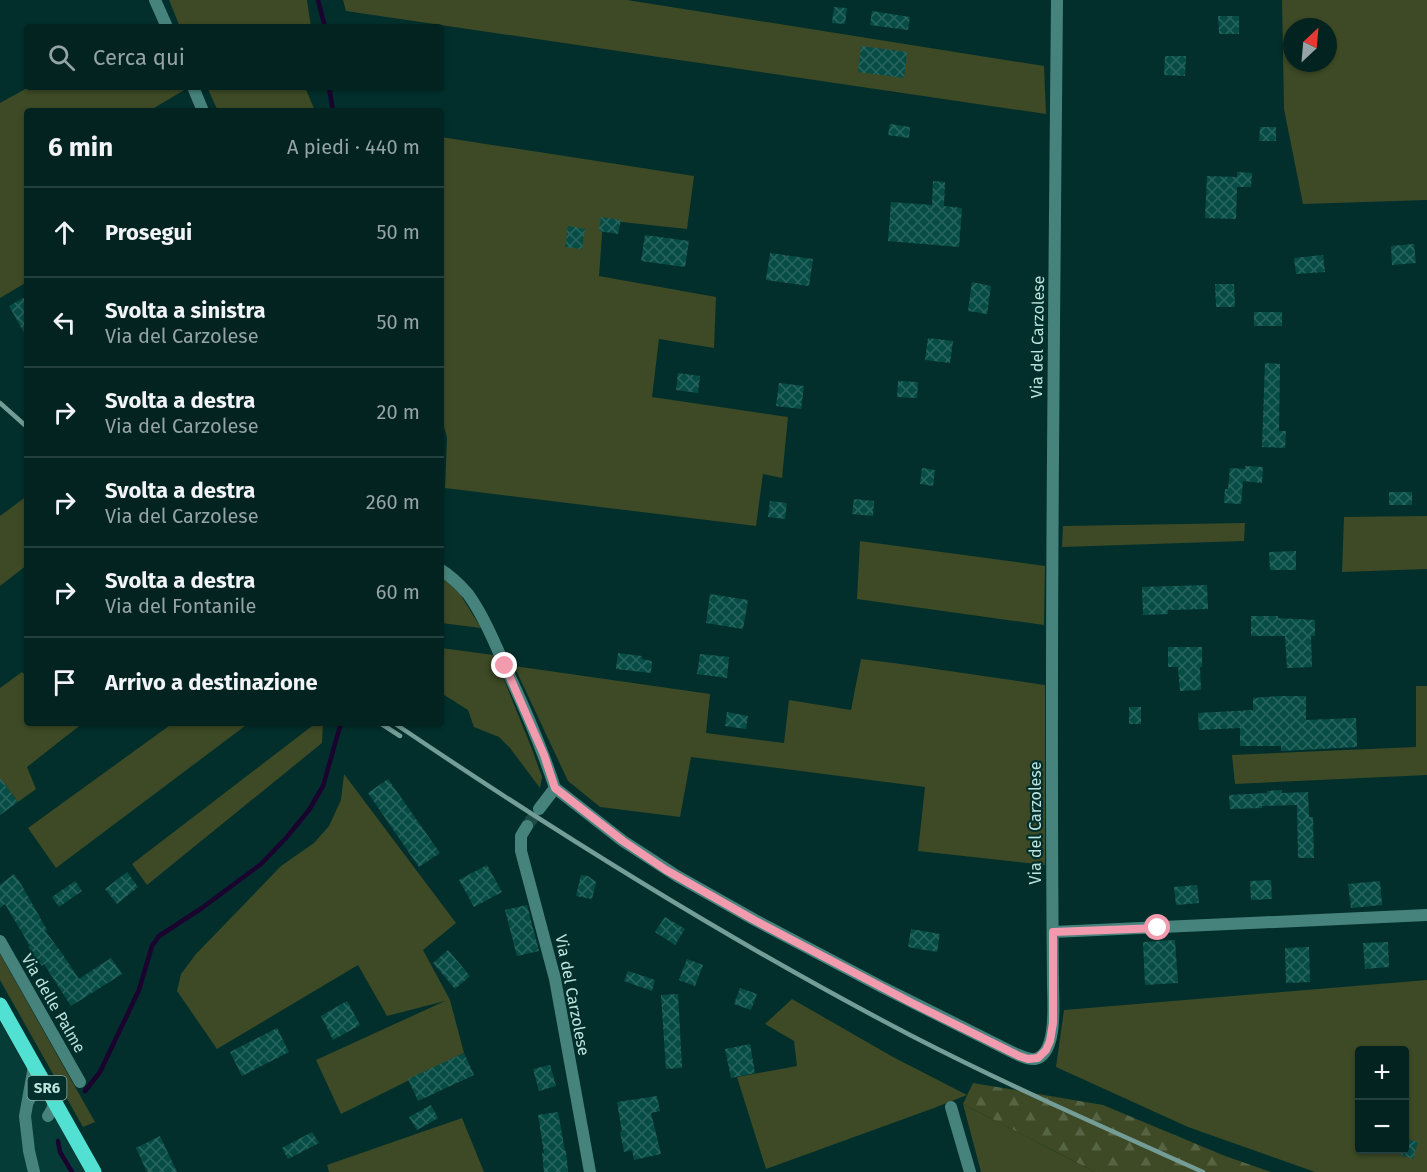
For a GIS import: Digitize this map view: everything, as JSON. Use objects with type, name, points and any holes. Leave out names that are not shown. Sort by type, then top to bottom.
[{"type":"main road","name":"SR6","points":[[0,1005],[51,1095],[55,1116],[94,1172]]},
{"type":"street","points":[[155,0],[166,24]]},
{"type":"street","name":"Via del Carzolese","points":[[555,788],[634,849],[688,883],[769,928],[912,1003],[1014,1053],[1028,1059],[1038,1058],[1046,1050],[1051,1036],[1053,1014],[1052,449],[1057,0]]},
{"type":"street","points":[[194,90],[202,108]]},
{"type":"street","points":[[444,572],[468,594],[479,612],[521,700],[544,755],[555,788],[539,809]]},
{"type":"street","name":"Via del Carzolese","points":[[526,826],[521,836],[521,851],[555,979],[590,1172]]},
{"type":"street","points":[[1053,932],[1427,915]]},
{"type":"street","name":"Via delle Palme","points":[[0,941],[80,1082]]},
{"type":"street","points":[[34,1066],[25,1116],[34,1172]]},
{"type":"street","points":[[27,1102],[37,1092],[47,1092],[51,1095]]},
{"type":"street","points":[[951,1107],[970,1172]]},
{"type":"street","points":[[28,1143],[31,1131],[37,1124],[55,1116]]},
{"type":"shaded area","points":[[0,1022],[85,1172],[0,1172]]},
{"type":"green space","points":[[169,0],[307,0],[311,24],[179,24]]},
{"type":"green space","points":[[343,0],[627,0],[1044,66],[1046,114],[444,24],[346,11]]},
{"type":"green space","points":[[1282,0],[1427,0],[1427,200],[1303,204],[1284,109],[1283,72],[1337,72],[1337,18],[1283,18],[1283,54]]},
{"type":"green space","points":[[24,90],[184,90],[154,108],[24,108],[24,284],[0,298],[0,103]]},
{"type":"green space","points":[[208,90],[306,90],[314,108],[217,108]]},
{"type":"green space","points":[[444,137],[694,176],[687,229],[603,220],[599,276],[716,297],[714,348],[659,339],[652,397],[788,417],[782,478],[763,474],[756,526],[445,488],[447,438],[444,426]]},
{"type":"green space","points":[[24,498],[24,567],[0,586],[0,516]]},
{"type":"green space","points":[[1427,516],[1427,569],[1342,572],[1344,517]]},
{"type":"green space","points":[[1245,523],[1244,541],[1062,547],[1063,526]]},
{"type":"green space","points":[[860,541],[1045,566],[1044,625],[857,599]]},
{"type":"green space","points":[[444,579],[460,594],[481,628],[444,623]]},
{"type":"green space","points":[[444,648],[494,655],[542,777],[540,788],[499,737],[474,727],[468,710],[444,695]]},
{"type":"green space","points":[[861,659],[1045,685],[1045,865],[918,851],[925,787],[691,757],[680,817],[600,807],[568,781],[514,666],[710,694],[706,733],[784,743],[789,700],[851,710]]},
{"type":"green space","points":[[22,672],[24,674],[24,726],[79,726],[27,767],[36,789],[18,802],[5,784],[0,787],[0,688]]},
{"type":"green space","points":[[1416,686],[1427,686],[1427,775],[1235,784],[1232,755],[1416,747]]},
{"type":"green space","points":[[169,726],[245,726],[56,868],[28,828]]},
{"type":"green space","points":[[312,726],[323,726],[322,743],[147,885],[132,864]]},
{"type":"green space","points":[[344,774],[456,923],[423,950],[450,1000],[464,1053],[341,1114],[316,1060],[445,1001],[387,1016],[358,965],[217,1049],[177,991],[181,974],[196,954],[281,866],[314,843],[329,826],[341,800]]},
{"type":"green space","points":[[0,954],[95,1122],[83,1127],[0,980]]},
{"type":"green space","points":[[1427,980],[1427,1172],[1315,1172],[1188,1127],[1056,1067],[1064,1010]]},
{"type":"green space","points":[[792,999],[893,1057],[967,1095],[766,1169],[737,1077],[797,1066],[794,1041],[765,1024]]},
{"type":"green space","points":[[973,1083],[1103,1105],[1225,1156],[1271,1172],[1095,1172],[963,1104]]},
{"type":"green space","points":[[963,1104],[1095,1172],[981,1172]]},
{"type":"green space","points":[[462,1118],[484,1172],[329,1172],[327,1165]]},
{"type":"building","points":[[834,7],[847,8],[845,24],[832,23]]},
{"type":"building","points":[[872,11],[910,17],[908,30],[870,25]]},
{"type":"building","points":[[1218,16],[1239,16],[1239,34],[1219,34]]},
{"type":"building","points":[[861,46],[907,52],[904,78],[858,72]]},
{"type":"building","points":[[1165,56],[1186,56],[1185,76],[1164,75]]},
{"type":"building","points":[[890,124],[910,127],[909,138],[888,135]]},
{"type":"building","points":[[1260,127],[1276,127],[1276,141],[1259,141]]},
{"type":"building","points":[[1237,172],[1252,173],[1251,187],[1237,187],[1236,219],[1205,218],[1207,176],[1237,177]]},
{"type":"building","points":[[933,181],[945,182],[944,206],[962,208],[959,247],[888,241],[891,202],[932,205]]},
{"type":"building","points":[[601,217],[621,220],[618,234],[599,231]]},
{"type":"building","points":[[568,226],[585,229],[582,249],[565,247]]},
{"type":"building","points":[[645,235],[689,241],[685,267],[641,261]]},
{"type":"building","points":[[1414,244],[1416,263],[1392,265],[1391,246]]},
{"type":"building","points":[[770,253],[813,259],[809,286],[766,280]]},
{"type":"building","points":[[1323,255],[1325,272],[1296,274],[1294,258]]},
{"type":"building","points":[[972,282],[991,286],[987,314],[968,311]]},
{"type":"building","points":[[1215,284],[1234,284],[1235,307],[1216,307]]},
{"type":"building","points":[[24,298],[24,333],[9,306]]},
{"type":"building","points":[[1254,312],[1282,312],[1282,326],[1254,326]]},
{"type":"building","points":[[928,338],[953,341],[950,363],[925,360]]},
{"type":"building","points":[[1265,363],[1280,364],[1279,431],[1286,431],[1285,448],[1262,447]]},
{"type":"building","points":[[678,373],[700,376],[698,393],[676,390]]},
{"type":"building","points":[[898,381],[918,382],[917,398],[897,397]]},
{"type":"building","points":[[779,383],[804,386],[801,409],[776,406]]},
{"type":"building","points":[[1245,466],[1263,467],[1262,483],[1243,481],[1241,504],[1224,503],[1230,468],[1245,469]]},
{"type":"building","points":[[922,468],[935,470],[933,486],[920,484]]},
{"type":"building","points":[[1389,492],[1412,492],[1412,505],[1389,505]]},
{"type":"building","points":[[854,499],[874,501],[873,516],[852,514]]},
{"type":"building","points":[[770,501],[787,503],[785,519],[768,517]]},
{"type":"building","points":[[1296,551],[1296,570],[1270,570],[1269,552]]},
{"type":"building","points":[[1207,585],[1208,609],[1168,610],[1168,614],[1143,615],[1142,587]]},
{"type":"building","points":[[710,594],[748,600],[743,629],[706,623]]},
{"type":"building","points":[[1251,616],[1315,620],[1315,636],[1311,636],[1312,667],[1287,668],[1285,636],[1251,636]]},
{"type":"building","points":[[1168,647],[1202,647],[1201,690],[1180,691],[1178,667],[1168,667]]},
{"type":"building","points":[[618,653],[642,656],[642,659],[652,661],[651,673],[616,669]]},
{"type":"building","points":[[700,654],[729,657],[727,678],[697,674]]},
{"type":"building","points":[[1306,696],[1306,720],[1356,718],[1357,747],[1281,751],[1281,746],[1240,746],[1240,728],[1199,730],[1198,713],[1253,710],[1253,698]]},
{"type":"building","points":[[1129,707],[1141,707],[1141,724],[1129,724]]},
{"type":"building","points":[[727,712],[748,716],[746,729],[725,726]]},
{"type":"building","points":[[0,778],[18,802],[0,815]]},
{"type":"building","points":[[388,779],[440,853],[419,867],[368,793]]},
{"type":"building","points":[[1282,790],[1282,793],[1308,792],[1309,817],[1313,817],[1314,858],[1298,858],[1297,805],[1230,809],[1229,795]]},
{"type":"building","points":[[487,865],[502,892],[474,907],[459,880]]},
{"type":"building","points":[[127,872],[138,887],[117,904],[105,889]]},
{"type":"building","points":[[14,874],[47,930],[45,931],[79,979],[111,958],[122,974],[71,1006],[44,964],[42,966],[28,947],[30,946],[5,904],[0,908],[0,885]]},
{"type":"building","points":[[581,875],[588,876],[596,882],[592,899],[576,896]]},
{"type":"building","points":[[1271,880],[1272,899],[1251,900],[1250,881]]},
{"type":"building","points":[[75,881],[82,891],[59,907],[52,897]]},
{"type":"building","points":[[1380,881],[1382,905],[1351,908],[1348,884]]},
{"type":"building","points":[[1197,885],[1199,903],[1176,905],[1174,887]]},
{"type":"building","points":[[527,905],[539,951],[517,956],[505,910]]},
{"type":"building","points":[[665,917],[685,929],[675,945],[655,932]]},
{"type":"building","points":[[911,929],[940,934],[937,952],[908,947]]},
{"type":"building","points":[[1175,940],[1178,983],[1145,985],[1143,942]]},
{"type":"building","points":[[1388,942],[1389,967],[1365,969],[1363,943]]},
{"type":"building","points":[[1309,947],[1310,982],[1286,983],[1285,948]]},
{"type":"building","points":[[448,950],[470,976],[455,989],[433,963]]},
{"type":"building","points":[[687,959],[703,965],[695,986],[679,980]]},
{"type":"building","points":[[628,971],[655,980],[652,991],[624,981]]},
{"type":"building","points":[[740,988],[757,994],[751,1010],[734,1004]]},
{"type":"building","points":[[678,994],[682,1068],[666,1069],[661,995]]},
{"type":"building","points":[[347,1001],[360,1025],[333,1040],[321,1016]]},
{"type":"building","points":[[277,1028],[289,1052],[242,1076],[230,1052]]},
{"type":"building","points":[[750,1044],[755,1073],[731,1078],[725,1049]]},
{"type":"building","points":[[464,1053],[474,1075],[418,1101],[408,1079]]},
{"type":"building","points":[[550,1065],[556,1086],[539,1091],[533,1069]]},
{"type":"building","points":[[657,1096],[660,1111],[651,1113],[661,1154],[634,1160],[632,1150],[624,1152],[617,1102]]},
{"type":"building","points":[[431,1105],[438,1118],[417,1130],[409,1117]]},
{"type":"building","points":[[558,1112],[568,1172],[544,1172],[542,1153],[544,1153],[538,1115]]},
{"type":"building","points":[[312,1132],[319,1143],[288,1159],[282,1148]]},
{"type":"building","points":[[160,1136],[177,1172],[147,1172],[136,1148]]},
{"type":"building","points":[[1409,1140],[1418,1142],[1413,1159],[1401,1155],[1409,1154]]},
{"type":"waterway","points":[[318,0],[324,24]]},
{"type":"waterway","points":[[330,90],[332,108]]},
{"type":"waterway","points":[[85,1091],[100,1072],[139,990],[152,946],[159,936],[202,908],[261,864],[286,838],[309,810],[323,786],[340,726]]},
{"type":"waterway","points":[[58,1141],[60,1152],[72,1172]]},
{"type":"tunnel","points":[[527,826],[539,809]]},
{"type":"railway","points":[[0,403],[24,424]]},
{"type":"railway","points":[[385,726],[400,736]]},
{"type":"railway","points":[[399,726],[584,847],[779,964],[984,1072],[1203,1172]]},
{"type":"route","points":[[505,666],[544,755],[555,788],[623,841],[666,870],[754,920],[1019,1056],[1028,1059],[1038,1058],[1046,1050],[1050,1041],[1053,1023],[1053,932],[1158,928]]}]
